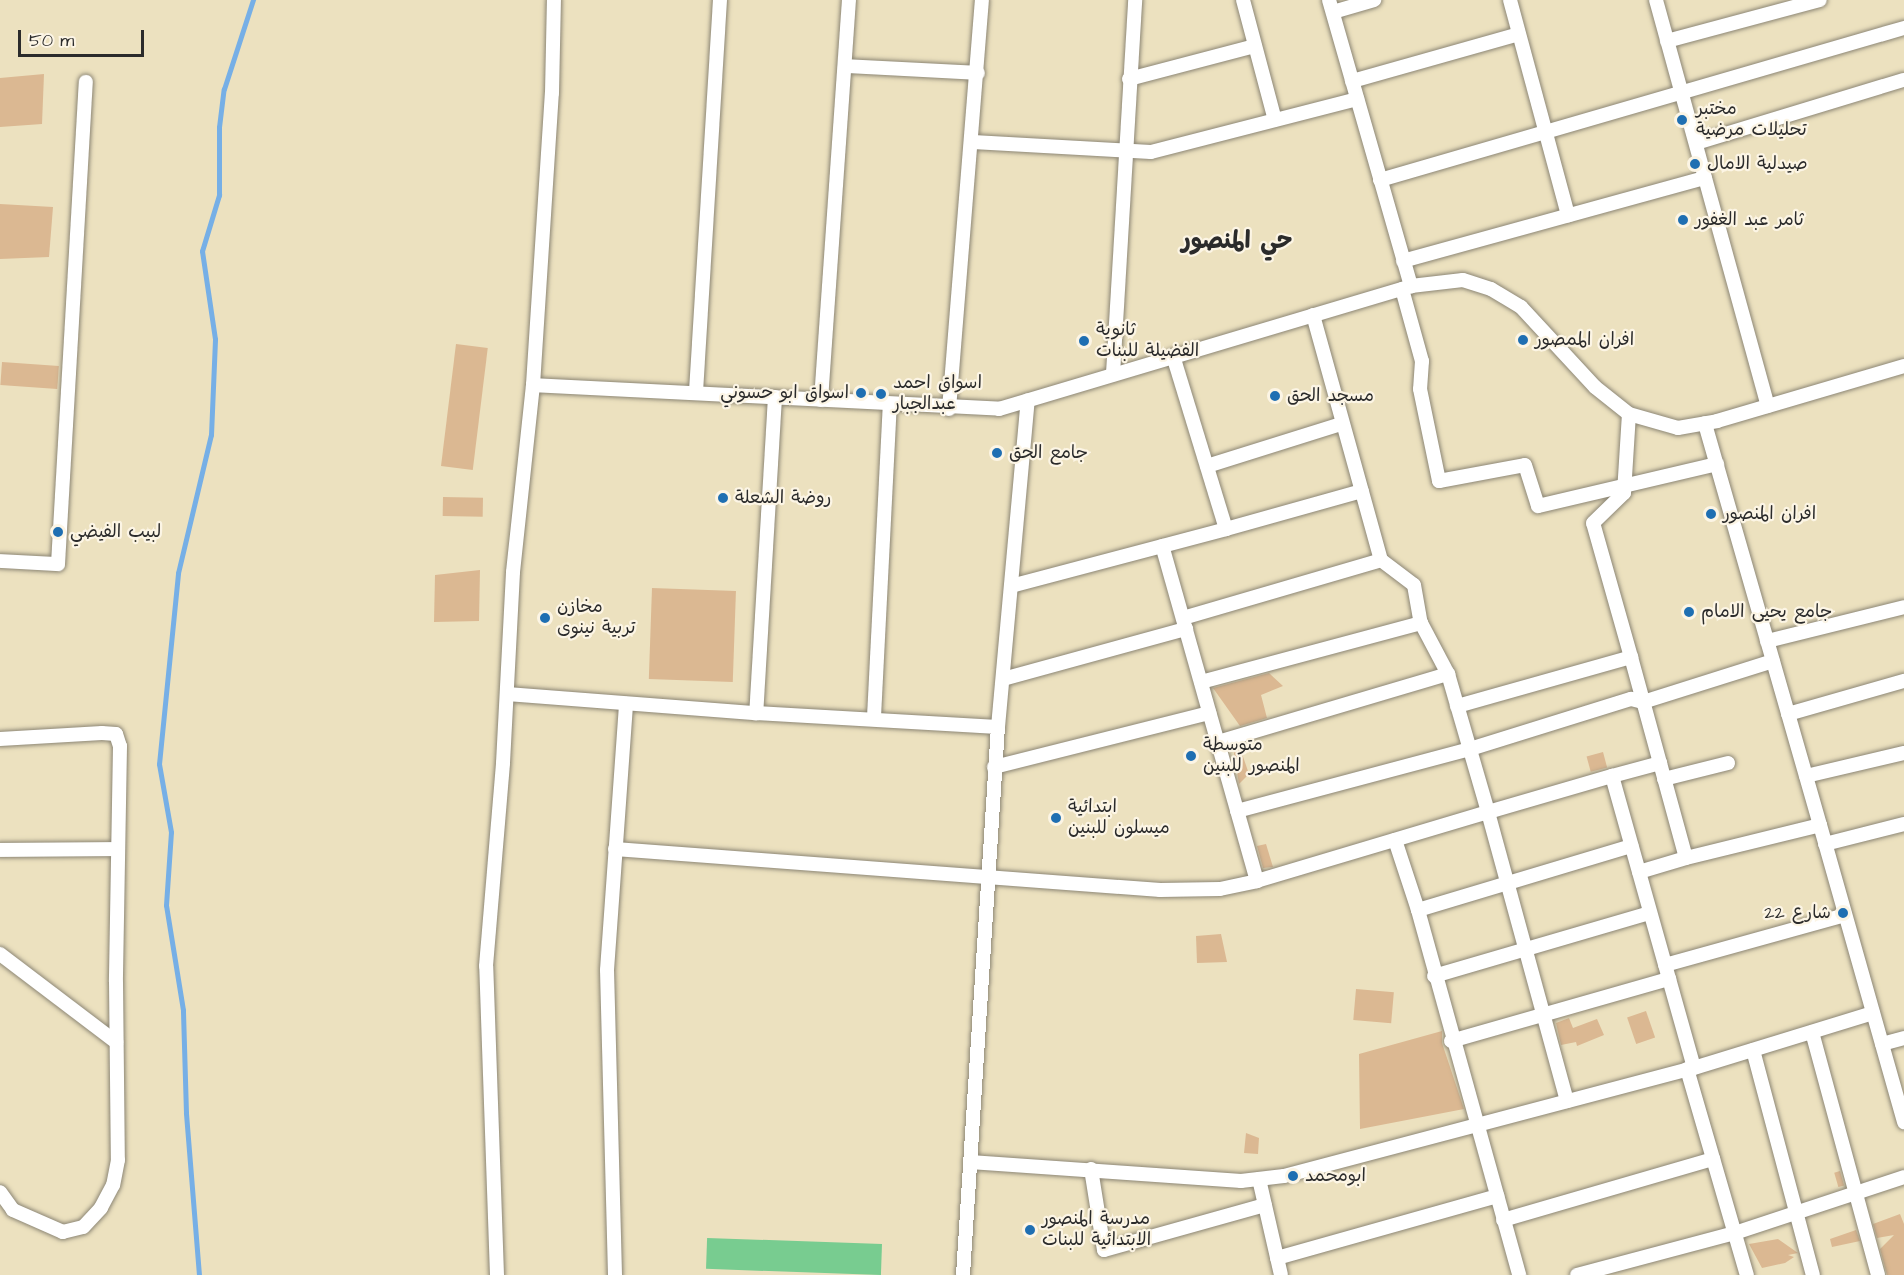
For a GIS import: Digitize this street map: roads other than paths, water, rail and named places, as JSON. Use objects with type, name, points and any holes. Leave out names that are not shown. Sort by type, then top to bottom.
[{"type":"street","points":[[498,1275],[486,966],[507,694],[513,572],[534,385],[552,93],[554,0]]},
{"type":"street","points":[[696,392],[720,0]]},
{"type":"street","points":[[821,400],[849,0]]},
{"type":"street","points":[[949,409],[973,142],[982,0]]},
{"type":"street","points":[[1113,374],[1124,152],[1136,0]]},
{"type":"street","points":[[1243,0],[1275,120]]},
{"type":"street","points":[[1374,0],[1331,6],[1403,261],[1406,287],[1422,361],[1420,389],[1439,481],[1526,465],[1538,506],[1624,483],[1717,464]]},
{"type":"street","points":[[1510,0],[1568,215]]},
{"type":"street","points":[[1656,0],[1768,406]]},
{"type":"street","points":[[1667,40],[1820,0]]},
{"type":"street","points":[[1380,180],[1546,135],[1682,92],[1904,28]]},
{"type":"street","points":[[1352,81],[1519,34]]},
{"type":"street","points":[[1129,79],[1255,46]]},
{"type":"street","points":[[845,66],[978,73]]},
{"type":"street","points":[[1696,143],[1904,80]]},
{"type":"street","points":[[0,561],[58,564],[86,82]]},
{"type":"street","points":[[973,142],[1150,152],[1357,99]]},
{"type":"street","points":[[1403,261],[1705,178]]},
{"type":"street","points":[[534,385],[696,392],[949,409],[999,409],[1406,287],[1463,280],[1491,289],[1521,307],[1595,387],[1629,414],[1678,428],[1768,406],[1904,366]]},
{"type":"street","points":[[1313,315],[1341,424],[1381,560],[1414,585],[1421,624],[1448,674],[1567,1101]]},
{"type":"street","points":[[1173,356],[1226,529]]},
{"type":"street","points":[[756,713],[775,397]]},
{"type":"street","points":[[963,1275],[994,767],[1028,400]]},
{"type":"street","points":[[874,717],[890,405]]},
{"type":"street","points":[[1629,414],[1624,493],[1593,523],[1686,858]]},
{"type":"street","points":[[1705,423],[1904,1122]]},
{"type":"street","points":[[1207,466],[1341,424]]},
{"type":"street","points":[[1011,586],[1362,491]]},
{"type":"street","points":[[1162,546],[1257,881]]},
{"type":"street","points":[[1003,679],[1381,560]]},
{"type":"street","points":[[1767,642],[1904,607]]},
{"type":"street","points":[[1201,682],[1421,624]]},
{"type":"street","points":[[1457,705],[1630,657]]},
{"type":"street","points":[[1237,811],[1470,749],[1631,699],[1643,702],[1773,661]]},
{"type":"street","points":[[1218,742],[1448,674]]},
{"type":"street","points":[[1788,714],[1904,681]]},
{"type":"street","points":[[507,694],[756,713],[874,717],[998,727]]},
{"type":"street","points":[[615,1275],[607,970],[626,704]]},
{"type":"street","points":[[994,767],[1209,713]]},
{"type":"street","points":[[0,739],[116,734],[120,746],[116,1042],[118,1160],[113,1185],[101,1209],[83,1227],[63,1233],[13,1210],[0,1192]]},
{"type":"street","points":[[1806,776],[1904,753]]},
{"type":"street","points":[[615,849],[1160,890],[1220,889],[1257,881],[1660,763]]},
{"type":"street","points":[[1664,779],[1728,763]]},
{"type":"street","points":[[1612,776],[1669,979],[1713,1159],[1747,1275]]},
{"type":"street","points":[[1825,844],[1904,824]]},
{"type":"street","points":[[1639,872],[1820,825]]},
{"type":"street","points":[[1395,840],[1418,910],[1451,1041],[1519,1275]]},
{"type":"street","points":[[1418,910],[1632,846]]},
{"type":"street","points":[[0,850],[118,849]]},
{"type":"street","points":[[1434,976],[1650,913]]},
{"type":"street","points":[[1665,965],[1845,915]]},
{"type":"street","points":[[0,954],[116,1042]]},
{"type":"street","points":[[1451,1041],[1669,979]]},
{"type":"street","points":[[970,1161],[1240,1181],[1284,1176],[1691,1069],[1873,1013]]},
{"type":"street","points":[[1812,1032],[1878,1275]]},
{"type":"street","points":[[1882,1044],[1904,1038]]},
{"type":"street","points":[[1753,1050],[1813,1275]]},
{"type":"street","points":[[1503,1220],[1713,1159]]},
{"type":"street","points":[[1091,1169],[1104,1250],[1265,1205]]},
{"type":"street","points":[[1576,1275],[1735,1233],[1904,1177]]},
{"type":"street","points":[[1259,1179],[1281,1275]]},
{"type":"street","points":[[1277,1258],[1497,1196]]},
{"type":"waterway","points":[[199,1275],[186,1113],[183,1010],[166,905],[171,832],[159,764],[178,573],[211,435],[215,339],[202,251],[219,195],[219,127],[224,89],[253,0]]},
{"type":"place","name":"مختبر تحليلات مرضية","points":[[1682,120]]},
{"type":"place","name":"صيدلية الامال","points":[[1695,164]]},
{"type":"place","name":"ثامر عبد الغفور","points":[[1683,220]]},
{"type":"place","name":"افران الممصور","points":[[1523,340]]},
{"type":"place","name":"ثانوية الفضيلة للبنات","points":[[1084,341]]},
{"type":"place","name":"اسواق ابو حسوني","points":[[861,393]]},
{"type":"place","name":"اسواق احمد عبدالجبار","points":[[881,394]]},
{"type":"place","name":"مسجد الحق","points":[[1275,396]]},
{"type":"place","name":"جامع الحق","points":[[997,453]]},
{"type":"place","name":"روضة الشعلة","points":[[723,498]]},
{"type":"place","name":"افران المنصور","points":[[1711,514]]},
{"type":"place","name":"لبيب الفيضي","points":[[58,532]]},
{"type":"place","name":"جامع يحيى الامام","points":[[1689,612]]},
{"type":"place","name":"مخازن تربية نينوى","points":[[545,618]]},
{"type":"place","name":"متوسطة المنصور للبنين","points":[[1191,756]]},
{"type":"place","name":"ابتدائية ميسلون للبنين","points":[[1056,818]]},
{"type":"place","name":"شارع 22","points":[[1843,913]]},
{"type":"place","name":"ابومحمد","points":[[1293,1176]]},
{"type":"place","name":"مدرسة المنصور الابتدائية للبنات","points":[[1030,1230]]},
{"type":"district","name":"حي المنصور","points":[[1237,242]]}]
